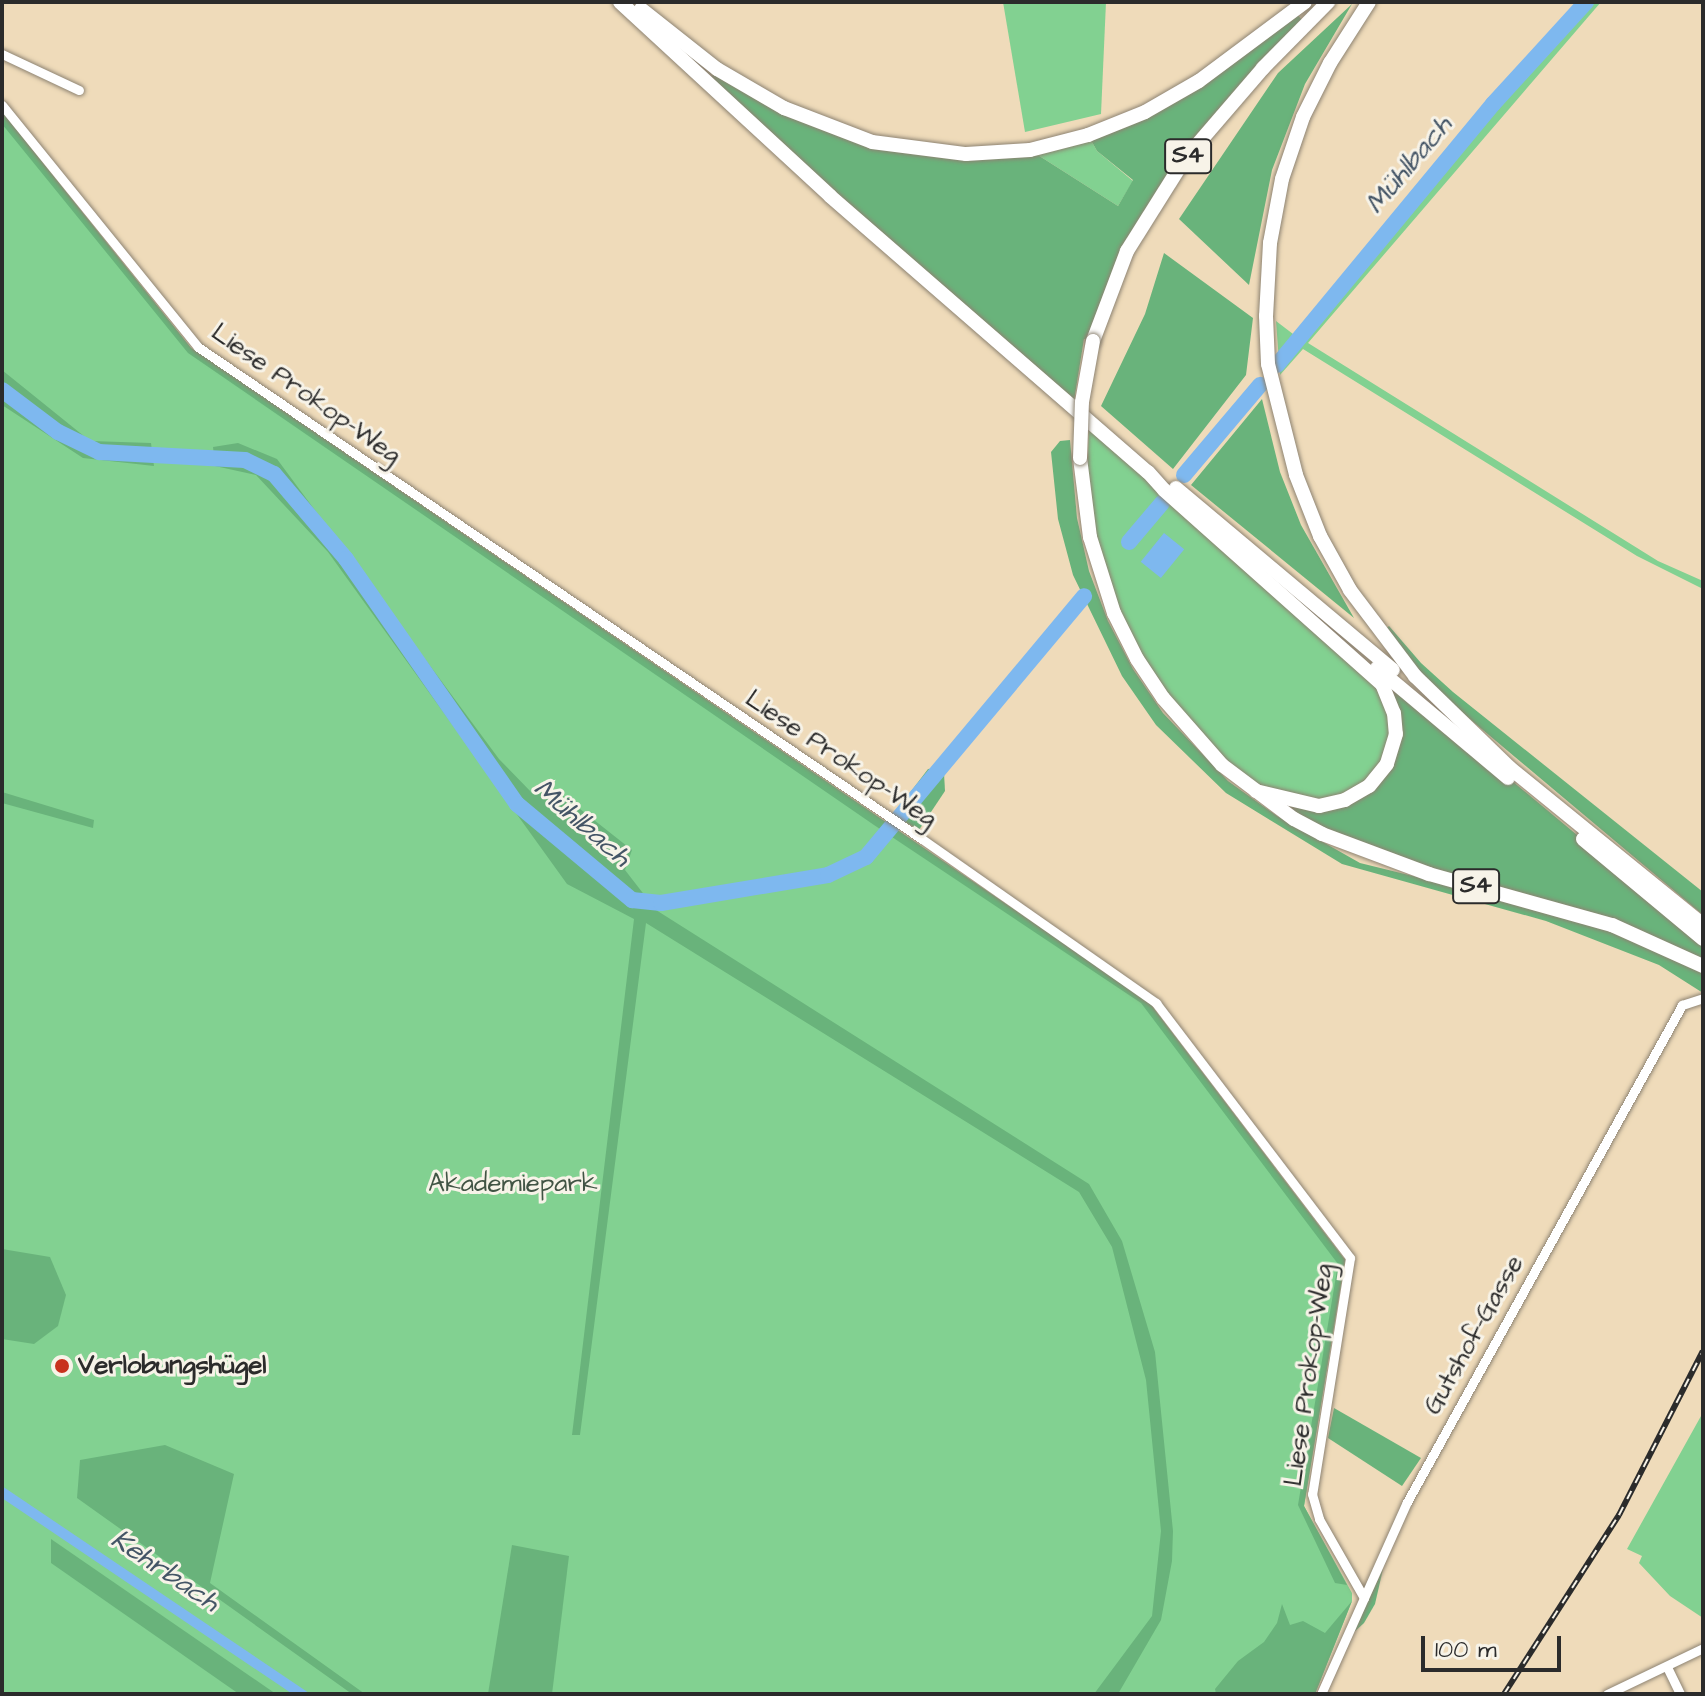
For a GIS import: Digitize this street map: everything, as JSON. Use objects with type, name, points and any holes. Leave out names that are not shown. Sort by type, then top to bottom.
[{"type":"highway","points":[[620,2],[830,196],[1148,472],[1375,677],[1387,693],[1394,713],[1396,734],[1391,755],[1375,780],[1353,796],[1329,805],[1311,806],[1256,791]]},
{"type":"highway","points":[[633,2],[717,69],[784,108],[872,142],[966,154],[1030,150],[1088,135],[1145,112],[1199,81],[1305,2]]},
{"type":"highway","name":"S4","points":[[1328,2],[1263,68],[1184,160],[1127,251],[1093,341],[1083,389],[1080,458],[1085,511],[1097,566],[1129,644],[1163,698],[1222,765],[1294,819],[1373,855],[1612,925],[1703,966]]},
{"type":"highway","points":[[1369,2],[1315,90],[1282,179],[1266,277],[1268,364],[1299,486],[1320,536],[1350,590],[1415,676],[1510,768]]},
{"type":"highway","points":[[1148,472],[1170,483],[1703,925]]},
{"type":"highway","points":[[1216,536],[1703,939]]},
{"type":"street","points":[[2,54],[79,90]]},
{"type":"street","name":"Liese Prokop-Weg","points":[[2,105],[198,347],[889,817],[1156,1003],[1347,1253],[1350,1264],[1312,1494],[1319,1519],[1364,1598]]},
{"type":"street","name":"Gutshof-Gasse","points":[[1321,1694],[1407,1502],[1682,1005],[1703,998]]},
{"type":"street","points":[[1607,1694],[1703,1648]]},
{"type":"street","points":[[1667,1667],[1680,1694]]},
{"type":"green space","points":[[1003,2],[1106,2],[1101,114],[1025,132]]},
{"type":"green space","points":[[1576,2],[1601,2],[1308,343],[1658,561],[1703,581],[1703,589],[1637,556],[1303,349],[1280,375],[1276,321],[1293,334]]},
{"type":"green space","points":[[1352,4],[1305,84],[1272,170],[1249,285],[1179,219],[1278,73]]},
{"type":"green space","points":[[1294,10],[1305,24],[1151,210],[1093,341],[1084,339],[1073,407],[707,83],[717,69],[784,108],[918,150],[1030,150],[1118,206],[1133,180],[1097,151],[1088,135],[1145,112]]},
{"type":"green space","name":"Akademiepark","points":[[2,112],[191,348],[1148,1001],[1345,1260],[1304,1506],[1352,1593],[1352,1601],[1315,1694],[2,1694]]},
{"type":"green space","points":[[2,112],[191,348],[1148,1001],[1345,1260],[1304,1506],[1347,1585],[1335,1583],[1298,1505],[1338,1264],[1141,1003],[874,825],[188,353],[2,124]]},
{"type":"green space","points":[[1088,135],[1097,151],[1133,181],[1118,206],[1030,150]]},
{"type":"green space","points":[[1164,253],[1253,318],[1246,375],[1173,469],[1101,406],[1145,314]]},
{"type":"green space","points":[[2,370],[90,441],[151,443],[154,466],[83,458],[2,405]]},
{"type":"green space","points":[[1262,399],[1280,472],[1301,525],[1354,618],[1191,485]]},
{"type":"green space","points":[[1089,422],[1375,677],[1394,713],[1387,764],[1337,803],[1256,791],[1163,698],[1101,578],[1080,458],[1088,458]]},
{"type":"green space","points":[[1070,440],[1077,518],[1089,571],[1108,621],[1133,669],[1163,713],[1228,781],[1277,816],[1360,863],[1523,903],[1609,930],[1703,973],[1703,993],[1659,965],[1546,921],[1342,864],[1226,793],[1156,725],[1122,676],[1073,575],[1058,519],[1051,452],[1060,441]]},
{"type":"green space","points":[[238,443],[277,459],[499,759],[533,794],[556,790],[632,850],[625,870],[656,910],[1089,1184],[1122,1241],[1155,1352],[1173,1531],[1172,1561],[1161,1620],[1118,1694],[1094,1694],[1152,1616],[1161,1531],[1146,1380],[1112,1247],[1079,1192],[646,923],[580,1435],[572,1435],[634,919],[567,884],[328,552],[256,475],[215,466],[213,447]]},
{"type":"green space","points":[[1389,626],[1421,663],[1453,692],[1703,892],[1703,915],[1446,699],[1414,668],[1384,630]]},
{"type":"green space","points":[[1382,684],[1403,690],[1703,940],[1703,966],[1661,945],[1429,874],[1294,819],[1282,799],[1294,802],[1353,796],[1394,746]]},
{"type":"green space","points":[[938,768],[944,773],[945,791],[919,830],[893,815],[928,769]]},
{"type":"green space","points":[[2,792],[94,820],[93,828],[2,803]]},
{"type":"green space","points":[[2,1249],[50,1257],[66,1295],[58,1326],[34,1344],[2,1339]]},
{"type":"green space","points":[[1334,1408],[1421,1458],[1402,1486],[1328,1438]]},
{"type":"green space","points":[[1701,1416],[1703,1618],[1670,1596],[1639,1563],[1642,1556],[1627,1549]]},
{"type":"green space","points":[[165,1445],[234,1474],[210,1583],[365,1694],[352,1694],[77,1498],[80,1460]]},
{"type":"green space","points":[[51,1539],[276,1694],[239,1694],[51,1563]]},
{"type":"green space","points":[[512,1545],[569,1556],[552,1694],[488,1694]]},
{"type":"green space","points":[[1383,1569],[1375,1604],[1364,1623],[1352,1634]]},
{"type":"green space","points":[[1352,1601],[1315,1694],[1216,1694],[1215,1689],[1238,1661],[1264,1642],[1277,1623],[1282,1604],[1290,1625],[1303,1621],[1325,1633]]},
{"type":"water","points":[[1164,533],[1184,549],[1161,578],[1141,562]]},
{"type":"water","points":[[2,1486],[307,1692],[292,1694],[2,1498]]},
{"type":"waterway","name":"Mühlbach","points":[[1277,365],[1493,104],[1586,2]]},
{"type":"waterway","name":"Mühlbach","points":[[1184,475],[1260,385]]},
{"type":"waterway","name":"Mühlbach","points":[[2,390],[58,432],[99,452],[245,460],[274,474],[346,559],[517,804],[632,900],[661,903],[828,875],[866,857],[1084,596]]},
{"type":"waterway","name":"Mühlbach","points":[[1129,542],[1162,503]]},
{"type":"railway","points":[[1504,1694],[1619,1515],[1703,1351]]},
{"type":"place","name":"Verlobungshügel","points":[[62,1366]]},
{"type":"water label","name":"Kehrbach","points":[[165,1571]]}]
